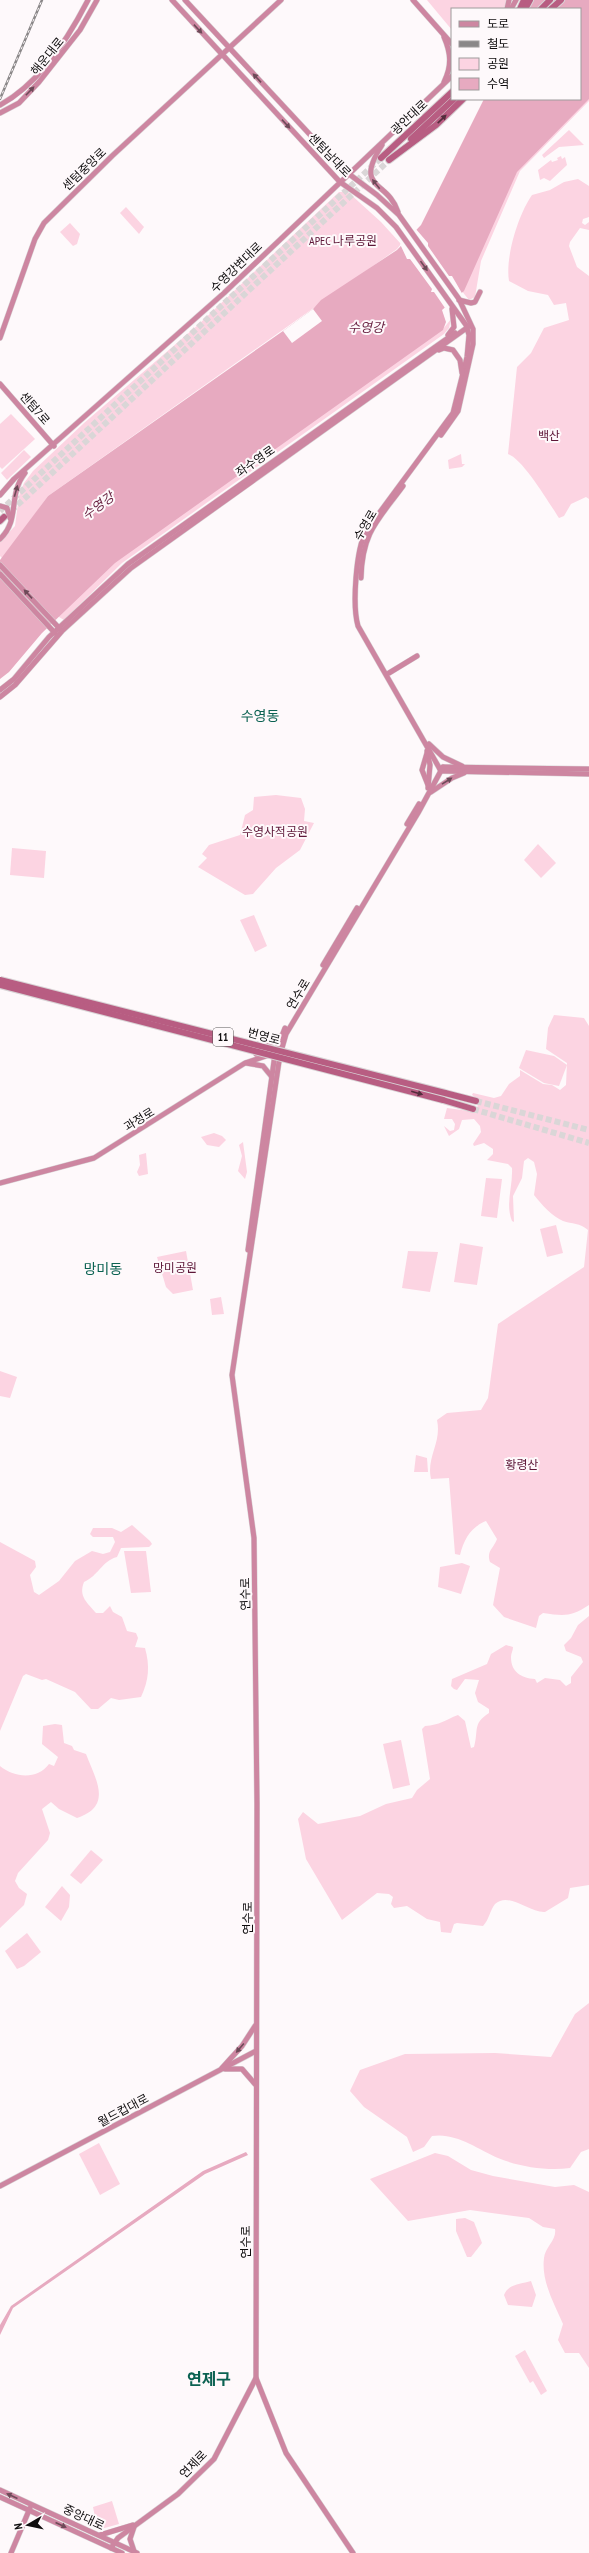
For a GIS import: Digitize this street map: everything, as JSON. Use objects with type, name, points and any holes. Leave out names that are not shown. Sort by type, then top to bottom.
[{"type":"highway","points":[[542,8],[550,0]]},
{"type":"highway","points":[[552,8],[561,0]]},
{"type":"highway","name":"광안대로","points":[[451,94],[445,103],[385,161],[436,125],[462,100]]},
{"type":"highway","name":"광안대로","points":[[445,103],[452,100]]},
{"type":"highway","name":"번영로","points":[[0,980],[476,1101]]},
{"type":"highway","name":"번영로","points":[[0,985],[473,1109]]},
{"type":"main road","name":"해운대로","points":[[0,105],[18,94],[35,78],[81,15],[88,0]]},
{"type":"main road","name":"해운대로","points":[[0,114],[18,103],[39,82],[80,30],[97,0]]},
{"type":"main road","name":"센텀남대로","points":[[172,0],[340,182],[377,208],[402,235],[451,304],[468,324]]},
{"type":"main road","name":"센텀남대로","points":[[185,0],[348,174],[377,195],[399,215],[459,299],[468,324]]},
{"type":"main road","name":"센텀중앙로","points":[[0,338],[35,239],[44,223],[112,156],[281,0]]},
{"type":"main road","points":[[413,0],[451,42]]},
{"type":"main road","points":[[442,32],[450,54],[450,65],[442,87]]},
{"type":"main road","name":"수영강변대로","points":[[0,494],[224,293],[451,77]]},
{"type":"main road","points":[[387,138],[372,161],[371,174],[374,182],[397,209],[399,215]]},
{"type":"main road","points":[[459,299],[471,303],[475,302],[480,292]]},
{"type":"main road","points":[[443,341],[454,327],[451,304]]},
{"type":"main road","name":"좌수영로","points":[[0,690],[14,679],[58,631],[133,560],[468,324]]},
{"type":"main road","name":"좌수영로","points":[[0,697],[15,685],[58,631],[131,568],[435,352],[468,324]]},
{"type":"main road","name":"수영로","points":[[426,742],[358,626],[356,613],[359,552],[369,526],[453,413],[463,374],[469,340],[468,324]]},
{"type":"main road","name":"수영로","points":[[441,769],[360,621],[364,546],[385,510],[456,416],[471,354],[473,338],[468,324]]},
{"type":"main road","points":[[435,352],[444,348],[454,350],[460,360],[463,374]]},
{"type":"main road","name":"센텀7로","points":[[0,384],[54,446]]},
{"type":"main road","name":"수영강변대로","points":[[9,530],[12,522],[16,488],[30,466]]},
{"type":"main road","points":[[0,506],[7,508],[10,513],[9,530],[0,539]]},
{"type":"main road","points":[[0,565],[54,622],[58,631]]},
{"type":"main road","points":[[0,574],[50,626],[58,631]]},
{"type":"main road","points":[[389,673],[417,656]]},
{"type":"main road","points":[[426,742],[430,765],[429,791]]},
{"type":"main road","points":[[426,742],[449,761],[471,768]]},
{"type":"main road","points":[[427,750],[422,770],[429,791]]},
{"type":"main road","points":[[441,769],[589,769]]},
{"type":"main road","points":[[441,769],[466,772],[589,774]]},
{"type":"main road","name":"연수로","points":[[248,1259],[249,1235],[273,1077],[278,1054],[293,1021],[441,769]]},
{"type":"main road","points":[[429,791],[466,772]]},
{"type":"main road","name":"연수로","points":[[353,2553],[286,2453],[256,2378],[255,2084],[257,1804],[254,1538],[232,1375],[281,1035],[429,791]]},
{"type":"main road","points":[[245,1062],[281,1035]]},
{"type":"main road","name":"과정로","points":[[0,1183],[94,1158],[245,1062],[278,1054]]},
{"type":"main road","points":[[245,1062],[263,1066],[273,1077]]},
{"type":"main road","points":[[222,2069],[242,2046],[256,2025]]},
{"type":"main road","name":"월드컵대로","points":[[0,2186],[256,2051]]},
{"type":"main road","points":[[222,2069],[242,2069],[255,2084]]},
{"type":"main road","name":"연제로","points":[[111,2548],[114,2542],[136,2524],[178,2494],[214,2459],[256,2378]]},
{"type":"main road","name":"중앙대로","points":[[0,2490],[100,2535],[136,2553]]},
{"type":"main road","name":"중앙대로","points":[[0,2497],[122,2553]]},
{"type":"main road","points":[[11,2553],[32,2504]]},
{"type":"main road","points":[[136,2524],[130,2539],[132,2549],[136,2553]]},
{"type":"main road","name":"연제로","points":[[100,2535],[136,2524]]},
{"type":"green space","points":[[427,0],[507,0],[504,8],[451,8],[451,29]]},
{"type":"green space","points":[[589,92],[589,101],[520,171],[481,261],[475,297],[469,300],[461,290],[514,170]]},
{"type":"green space","points":[[569,130],[584,145],[559,147],[544,158],[542,155]]},
{"type":"green space","points":[[561,156],[562,159],[565,157],[567,165],[550,181],[544,178],[540,180],[538,170],[551,160],[552,162],[558,160],[557,158]]},
{"type":"green space","name":"백산","points":[[578,179],[589,186],[589,217],[583,219],[582,223],[585,225],[589,222],[589,230],[580,228],[570,242],[569,246],[577,267],[589,276],[589,499],[586,497],[571,504],[564,516],[559,518],[528,472],[521,464],[508,454],[517,367],[531,353],[544,328],[569,320],[566,303],[554,305],[548,295],[528,291],[509,281],[508,272],[514,237],[522,214],[532,195],[550,190],[564,182]]},
{"type":"green space","name":"APEC 나루공원","points":[[339,192],[348,192],[381,222],[401,244],[397,249],[48,496],[3,559],[0,556],[0,542],[15,526],[19,496],[24,483],[33,471],[84,423],[199,324]]},
{"type":"green space","points":[[126,207],[144,227],[139,234],[120,213]]},
{"type":"green space","points":[[70,223],[80,234],[77,244],[73,246],[60,232]]},
{"type":"green space","points":[[451,319],[449,328],[444,334],[122,563],[64,620],[54,614],[116,557],[443,329]]},
{"type":"green space","points":[[11,414],[35,439],[2,469],[0,467],[0,424]]},
{"type":"green space","points":[[24,450],[31,457],[7,480],[1,473]]},
{"type":"green space","points":[[461,454],[462,464],[465,464],[462,467],[449,469],[448,460]]},
{"type":"green space","name":"수영사적공원","points":[[276,795],[301,798],[305,809],[304,821],[314,823],[300,850],[276,868],[253,894],[245,895],[198,867],[207,858],[202,854],[209,845],[240,835],[245,815],[253,810],[254,797]]},
{"type":"green space","points":[[538,844],[556,863],[541,878],[524,860]]},
{"type":"green space","points":[[12,848],[46,851],[44,878],[10,875]]},
{"type":"green space","points":[[254,915],[267,946],[255,952],[240,920]]},
{"type":"green space","name":"황령산","points":[[554,1015],[584,1018],[589,1026],[589,1605],[577,1612],[567,1615],[543,1613],[539,1616],[536,1628],[504,1617],[493,1605],[500,1568],[490,1562],[489,1555],[497,1539],[486,1521],[472,1530],[466,1539],[460,1555],[455,1554],[449,1478],[431,1479],[430,1471],[437,1436],[437,1420],[447,1413],[481,1410],[488,1398],[498,1324],[584,1267],[588,1230],[579,1225],[563,1221],[555,1217],[534,1195],[537,1174],[534,1162],[528,1158],[524,1161],[522,1178],[513,1196],[514,1222],[512,1221],[509,1208],[512,1168],[508,1164],[487,1160],[493,1154],[493,1149],[484,1143],[474,1146],[473,1144],[481,1132],[480,1126],[474,1119],[462,1120],[459,1129],[449,1136],[444,1126],[450,1131],[454,1130],[455,1124],[452,1119],[444,1119],[447,1108],[476,1112],[479,1100],[472,1095],[473,1093],[494,1098],[501,1096],[509,1084],[520,1076],[520,1070],[543,1084],[552,1085],[560,1090],[566,1085],[567,1063],[546,1049],[548,1028]]},
{"type":"green space","points":[[526,1050],[554,1056],[567,1065],[559,1086],[544,1083],[519,1068]]},
{"type":"green space","points":[[214,1133],[222,1136],[226,1140],[219,1147],[207,1145],[201,1137]]},
{"type":"green space","points":[[243,1142],[247,1172],[245,1179],[238,1171],[242,1156],[239,1145]]},
{"type":"green space","points":[[146,1153],[148,1174],[139,1176],[137,1172],[140,1165],[139,1155]]},
{"type":"green space","points":[[486,1178],[502,1179],[497,1218],[481,1216]]},
{"type":"green space","points":[[556,1225],[563,1253],[547,1257],[540,1229]]},
{"type":"green space","points":[[460,1243],[483,1247],[477,1285],[454,1282]]},
{"type":"green space","name":"망미공원","points":[[186,1251],[193,1290],[173,1294],[166,1287],[157,1257]]},
{"type":"green space","points":[[408,1251],[438,1252],[430,1292],[402,1288]]},
{"type":"green space","points":[[221,1297],[224,1314],[212,1315],[210,1299]]},
{"type":"green space","points":[[0,1371],[17,1377],[10,1398],[0,1396]]},
{"type":"green space","points":[[416,1455],[427,1458],[428,1472],[414,1472]]},
{"type":"green space","points":[[132,1525],[152,1544],[149,1547],[121,1548],[117,1557],[107,1562],[93,1576],[84,1582],[82,1592],[87,1603],[96,1613],[103,1613],[110,1606],[113,1612],[122,1617],[127,1631],[136,1633],[138,1638],[135,1647],[145,1648],[148,1661],[148,1673],[146,1685],[141,1697],[119,1700],[111,1698],[98,1709],[91,1709],[75,1692],[46,1679],[42,1680],[26,1674],[23,1676],[0,1731],[0,1542],[35,1561],[36,1567],[30,1575],[34,1592],[39,1595],[59,1581],[75,1561],[92,1551],[103,1554],[110,1552],[115,1542],[113,1537],[93,1537],[90,1534],[93,1528],[112,1528],[121,1532]]},
{"type":"green space","points":[[124,1551],[146,1551],[151,1592],[131,1593]]},
{"type":"green space","points":[[462,1563],[470,1566],[461,1594],[438,1587],[440,1567]]},
{"type":"green space","points":[[589,1616],[589,1885],[570,1888],[568,1898],[545,1912],[532,1909],[513,1901],[501,1901],[493,1906],[487,1921],[483,1926],[457,1923],[454,1924],[451,1933],[441,1932],[440,1922],[427,1919],[407,1906],[394,1908],[391,1904],[393,1897],[389,1894],[377,1893],[342,1920],[306,1859],[298,1819],[303,1812],[318,1824],[360,1816],[386,1804],[412,1798],[417,1790],[430,1779],[422,1729],[425,1726],[439,1723],[458,1715],[465,1721],[471,1748],[474,1747],[478,1724],[489,1713],[489,1709],[478,1702],[475,1693],[479,1680],[465,1679],[457,1690],[451,1686],[452,1679],[487,1664],[491,1654],[506,1645],[513,1647],[511,1662],[515,1670],[521,1676],[535,1679],[537,1683],[545,1678],[560,1680],[566,1686],[571,1683],[571,1677],[583,1662],[581,1657],[566,1651],[564,1645],[571,1638],[578,1625]]},
{"type":"green space","points":[[55,1724],[62,1725],[64,1743],[72,1746],[74,1750],[86,1754],[97,1783],[99,1791],[98,1799],[95,1807],[88,1813],[77,1818],[59,1809],[51,1802],[42,1809],[50,1833],[48,1840],[18,1873],[15,1881],[19,1888],[27,1894],[24,1905],[0,1928],[0,1766],[12,1773],[26,1776],[38,1773],[49,1764],[54,1766],[58,1757],[42,1744],[43,1726]]},
{"type":"green space","points":[[401,1740],[410,1785],[393,1789],[383,1744]]},
{"type":"green space","points":[[91,1850],[103,1860],[81,1884],[70,1875]]},
{"type":"green space","points":[[62,1886],[70,1895],[69,1907],[61,1921],[45,1907]]},
{"type":"green space","points":[[27,1933],[41,1952],[24,1966],[17,1969],[5,1951]]},
{"type":"green space","points":[[589,2003],[589,2149],[581,2152],[570,2168],[543,2169],[515,2164],[498,2158],[466,2142],[441,2135],[432,2136],[424,2147],[413,2152],[407,2137],[364,2107],[350,2091],[360,2070],[405,2054],[495,2053],[551,2057],[575,2014]]},
{"type":"green space","points":[[99,2143],[120,2184],[100,2195],[79,2154]]},
{"type":"green space","points":[[435,2153],[448,2156],[471,2170],[493,2176],[555,2187],[574,2185],[589,2192],[589,2368],[579,2353],[565,2353],[558,2340],[563,2324],[549,2292],[544,2275],[544,2258],[546,2250],[553,2240],[555,2229],[543,2227],[529,2218],[470,2210],[408,2221],[370,2179]]},
{"type":"green space","points":[[465,2218],[474,2222],[482,2243],[471,2257],[467,2257],[456,2231],[456,2219]]},
{"type":"green space","points":[[531,2281],[536,2295],[532,2307],[508,2305],[504,2295],[506,2291],[515,2285]]},
{"type":"green space","points":[[525,2350],[547,2391],[541,2395],[533,2381],[530,2383],[515,2356]]},
{"type":"green space","points":[[112,2501],[119,2524],[101,2529],[91,2527],[95,2517],[93,2507]]},
{"type":"water","name":"수영강","points":[[533,0],[589,0],[589,99],[517,172],[464,291],[442,310],[446,322],[443,330],[115,563],[42,633],[9,672],[0,679],[0,560],[48,496],[283,331],[313,309],[321,300],[397,250],[421,225],[484,100],[581,100],[581,8],[529,8]]},
{"type":"water","points":[[246,2152],[248,2155],[205,2174],[13,2308],[0,2335],[0,2325],[11,2306],[203,2171]]},
{"type":"pier","points":[[415,228],[428,243],[428,246],[449,276],[452,276],[463,295],[445,308],[434,292],[431,292],[432,289],[410,259],[407,259],[400,244]]},
{"type":"pier","points":[[313,309],[322,321],[292,343],[283,331]]},
{"type":"tunnel","points":[[0,511],[381,158]]},
{"type":"tunnel","points":[[11,511],[385,164]]},
{"type":"tunnel","points":[[476,1101],[589,1130]]},
{"type":"tunnel","points":[[473,1109],[589,1143]]},
{"type":"railway","points":[[0,99],[42,0]]},
{"type":"district","name":"수영동","points":[[260,716]]},
{"type":"district","name":"망미동","points":[[103,1269]]},
{"type":"district","name":"연제구","points":[[209,2379]]}]
